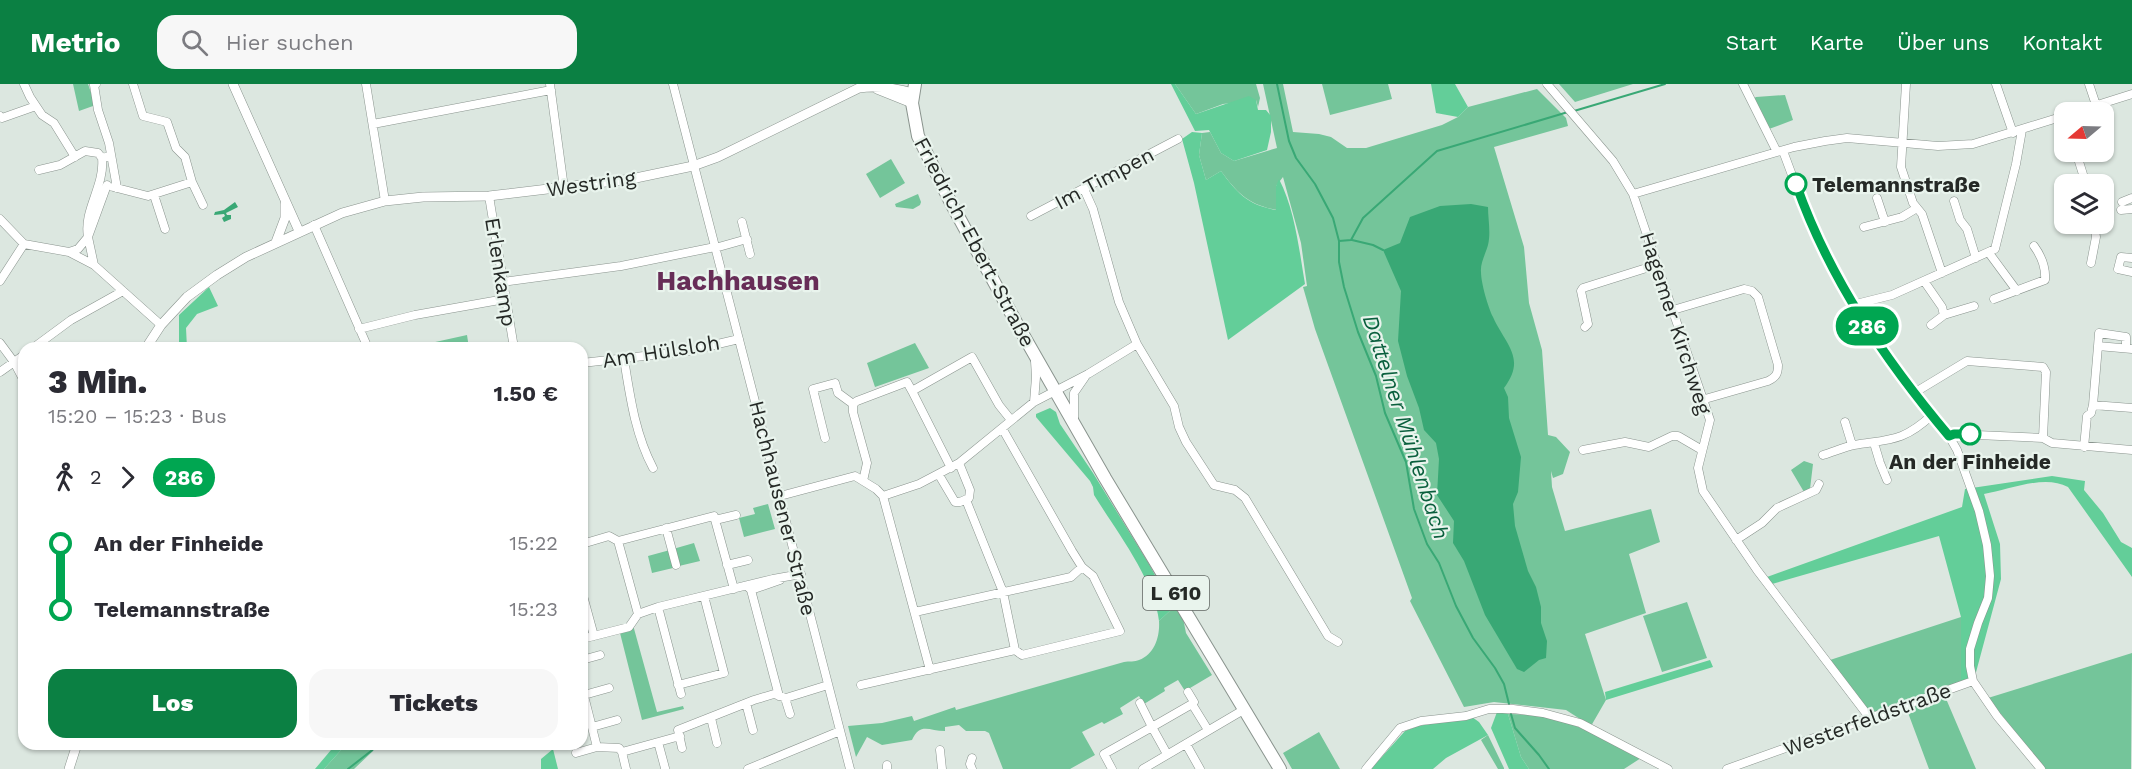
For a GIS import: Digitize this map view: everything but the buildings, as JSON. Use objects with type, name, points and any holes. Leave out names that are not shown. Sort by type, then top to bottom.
[{"type":"main road","name":"Friedrich-Ebert-Straße","points":[[913,94],[918,136],[922,148],[1035,356],[1280,769]]},
{"type":"street","points":[[24,84],[42,115],[54,123],[75,157]]},
{"type":"street","points":[[94,84],[98,110],[109,143],[117,188]]},
{"type":"street","points":[[133,84],[143,116],[167,122],[176,148],[185,157],[192,182],[203,206]]},
{"type":"street","points":[[233,84],[284,196],[307,228],[365,342]]},
{"type":"street","points":[[366,84],[385,201]]},
{"type":"street","name":"Hachhausener Straße","points":[[673,84],[850,769]]},
{"type":"street","name":"Hagemer Kirchweg","points":[[1547,84],[1613,161],[1633,194],[1656,265],[1705,399],[1710,420],[1698,468],[1702,491],[1869,717]]},
{"type":"street","points":[[1743,84],[1780,151],[1811,226],[1852,305],[1914,393],[1949,436],[1960,458],[1979,511],[1987,545],[1990,576],[1988,598],[1970,649],[1973,681],[1997,716],[2040,769]]},
{"type":"street","points":[[1906,84],[1901,167],[1917,208],[1922,214],[1942,273]]},
{"type":"street","points":[[1996,84],[2013,133]]},
{"type":"street","points":[[2089,84],[2095,102]]},
{"type":"street","name":"Westring","points":[[150,342],[160,325],[194,291],[246,256],[339,214],[385,201],[423,197],[489,196],[631,179],[693,165],[742,145],[850,91],[869,85],[893,87],[913,94]]},
{"type":"street","points":[[373,124],[550,87],[564,188]]},
{"type":"street","points":[[2106,102],[2132,94]]},
{"type":"street","points":[[0,116],[2,118],[36,106]]},
{"type":"street","points":[[1633,194],[1780,151],[1825,141],[1847,138],[1938,146],[1973,144],[2054,119]]},
{"type":"street","points":[[1852,305],[1892,295],[1995,249],[2022,130]]},
{"type":"street","name":"Im Timpen","points":[[1031,216],[1178,139]]},
{"type":"street","points":[[39,170],[60,165],[86,151],[98,153],[102,158],[104,184],[88,237],[78,249],[69,252]]},
{"type":"street","points":[[102,158],[111,156]]},
{"type":"street","points":[[104,184],[148,196],[192,182]]},
{"type":"street","points":[[1084,189],[1093,209],[1119,302],[1137,344],[1174,406],[1179,427],[1209,480],[1221,488],[1241,493],[1245,498],[1328,636],[1338,642]]},
{"type":"street","points":[[154,195],[165,229]]},
{"type":"street","points":[[276,242],[285,218],[284,196]]},
{"type":"street","name":"Erlenkamp","points":[[489,196],[513,342]]},
{"type":"street","points":[[1877,198],[1885,222]]},
{"type":"street","points":[[2132,198],[2122,206],[2132,209]]},
{"type":"street","points":[[1953,201],[1960,220],[1967,229],[1976,258]]},
{"type":"street","points":[[1864,227],[1902,217],[1917,208]]},
{"type":"street","points":[[0,219],[24,244],[69,252],[94,265],[160,325]]},
{"type":"street","points":[[742,222],[750,254]]},
{"type":"street","points":[[2091,263],[2096,234]]},
{"type":"street","points":[[88,237],[94,265]]},
{"type":"street","points":[[502,282],[621,267],[715,248],[747,239]]},
{"type":"street","points":[[0,281],[24,244]]},
{"type":"street","points":[[1994,299],[2045,280],[2046,271],[2040,254],[2034,246]]},
{"type":"street","points":[[1989,253],[2017,291]]},
{"type":"street","points":[[2132,258],[2121,257],[2118,269],[2132,272]]},
{"type":"street","points":[[1585,327],[1588,324],[1581,297],[1583,288],[1656,265]]},
{"type":"street","points":[[1924,281],[1942,307],[1944,315]]},
{"type":"street","points":[[1673,310],[1744,289],[1752,291],[1758,297],[1778,365],[1778,372],[1768,381],[1705,399]]},
{"type":"street","points":[[41,342],[71,320],[123,291]]},
{"type":"street","points":[[359,329],[415,315],[505,299]]},
{"type":"street","points":[[1931,325],[1944,315],[1974,306]]},
{"type":"street","points":[[2084,447],[2087,416],[2091,413],[2093,405],[2099,333],[2126,337],[2129,349],[2098,346]]},
{"type":"street","name":"Am Hülsloh","points":[[588,362],[688,351],[739,339]]},
{"type":"street","points":[[0,343],[18,370]]},
{"type":"street","points":[[883,496],[939,475],[951,468],[1034,402],[1088,374],[1137,344]]},
{"type":"street","name":"Friedrich-Ebert-Straße","points":[[1034,402],[1035,356]]},
{"type":"street","points":[[912,391],[972,357],[999,405],[1011,420]]},
{"type":"street","points":[[0,372],[18,359]]},
{"type":"street","points":[[624,359],[633,414],[645,452],[653,468]]},
{"type":"street","points":[[1914,393],[1967,361],[2043,367],[2046,372],[2043,438]]},
{"type":"street","points":[[1075,424],[1074,393],[1088,374]]},
{"type":"street","points":[[853,404],[907,382],[951,468]]},
{"type":"street","points":[[825,438],[813,389],[835,383],[838,393],[853,404]]},
{"type":"street","points":[[853,404],[853,412],[867,463],[863,481]]},
{"type":"street","points":[[2093,405],[2132,408]]},
{"type":"street","points":[[1823,455],[1852,445],[1892,441],[1918,428],[1932,415]]},
{"type":"street","points":[[1845,422],[1852,445]]},
{"type":"street","points":[[966,500],[1003,592],[1015,650],[1022,656],[1120,631],[1093,576],[1082,567],[1002,428]]},
{"type":"street","points":[[1949,436],[1954,434],[2043,438],[2052,443],[2132,450]]},
{"type":"street","points":[[1583,450],[1625,442],[1649,447],[1672,436],[1678,436],[1702,450]]},
{"type":"street","points":[[1874,442],[1887,480]]},
{"type":"street","points":[[939,475],[955,502],[966,500],[969,498],[970,490],[959,463]]},
{"type":"street","points":[[780,496],[855,476],[883,496],[930,670]]},
{"type":"street","points":[[1736,540],[1762,523],[1777,508],[1816,490],[1820,484]]},
{"type":"street","points":[[715,520],[736,515]]},
{"type":"street","points":[[588,542],[609,536],[618,541],[714,516],[734,589]]},
{"type":"street","points":[[666,528],[676,565]]},
{"type":"street","points":[[618,541],[638,614]]},
{"type":"street","points":[[727,565],[748,560]]},
{"type":"street","points":[[915,612],[1071,577],[1082,567]]},
{"type":"street","points":[[588,638],[628,627],[638,614],[658,607],[734,589],[749,588],[801,574]]},
{"type":"street","points":[[749,588],[782,697],[790,714]]},
{"type":"street","points":[[678,684],[724,673],[704,596]]},
{"type":"street","points":[[658,607],[681,694]]},
{"type":"street","points":[[588,614],[594,636]]},
{"type":"street","points":[[861,686],[1015,650]]},
{"type":"street","points":[[588,658],[600,655]]},
{"type":"street","name":"Westerfeldstraße","points":[[1727,769],[1973,681]]},
{"type":"street","points":[[682,748],[678,730],[774,694],[782,697],[828,686]]},
{"type":"street","points":[[588,691],[609,688]]},
{"type":"street","points":[[1188,692],[1194,702],[1192,704],[1208,730]]},
{"type":"street","points":[[746,703],[753,730]]},
{"type":"street","points":[[1140,703],[1167,754]]},
{"type":"street","points":[[1112,769],[1104,754],[1192,704]]},
{"type":"street","points":[[1143,769],[1245,709]]},
{"type":"street","points":[[1366,769],[1400,728],[1421,722],[1466,716],[1489,709],[1513,709],[1543,713],[1580,723],[1668,769]]},
{"type":"street","points":[[588,712],[597,747]]},
{"type":"street","points":[[711,718],[717,742]]},
{"type":"street","points":[[592,728],[617,720]]},
{"type":"street","points":[[748,769],[840,731]]},
{"type":"street","points":[[622,752],[680,736]]},
{"type":"street","points":[[658,742],[665,768]]},
{"type":"street","points":[[1186,744],[1200,769]]},
{"type":"street","points":[[588,750],[597,747],[619,748],[626,769]]},
{"type":"street","points":[[69,769],[75,750]]},
{"type":"street","points":[[576,753],[586,750]]},
{"type":"street","points":[[940,750],[942,769]]},
{"type":"street","points":[[972,758],[970,764],[972,769]]},
{"type":"shaded area","points":[[73,84],[88,84],[94,101],[93,106],[79,111]]},
{"type":"shaded area","points":[[1171,84],[1175,84],[1196,114],[1249,96],[1256,100],[1258,110],[1266,110],[1271,116],[1271,132],[1267,150],[1234,161],[1221,153],[1209,130],[1195,131]]},
{"type":"shaded area","points":[[1175,84],[1256,84],[1260,98],[1258,107],[1256,100],[1223,104],[1196,114]]},
{"type":"shaded area","points":[[1263,84],[1283,84],[1293,132],[1331,137],[1347,148],[1366,148],[1442,125],[1458,117],[1468,107],[1537,89],[1566,118],[1568,126],[1494,147],[1524,247],[1529,303],[1542,350],[1548,435],[1556,437],[1570,452],[1563,474],[1553,478],[1551,471],[1552,487],[1565,531],[1651,509],[1660,542],[1629,554],[1646,613],[1585,634],[1606,700],[1591,726],[1566,710],[1494,702],[1464,707],[1410,601],[1412,598],[1315,329],[1303,287],[1307,286],[1301,243],[1283,177],[1276,186],[1277,210],[1259,205],[1244,197],[1221,171],[1206,180],[1199,155],[1202,133],[1210,132],[1221,153],[1234,161],[1277,148]]},
{"type":"shaded area","points":[[1322,84],[1388,84],[1392,99],[1330,115]]},
{"type":"shaded area","points":[[1431,84],[1455,84],[1468,107],[1458,117],[1436,113]]},
{"type":"shaded area","points":[[1559,84],[1633,84],[1575,102]]},
{"type":"shaded area","points":[[1785,95],[1793,120],[1769,129],[1753,99]]},
{"type":"shaded area","points":[[1192,132],[1202,133],[1199,155],[1206,180],[1221,171],[1244,197],[1258,205],[1276,210],[1276,186],[1279,179],[1293,217],[1305,284],[1228,340],[1194,183],[1182,139]]},
{"type":"shaded area","points":[[891,159],[905,183],[880,198],[866,174]]},
{"type":"shaded area","points":[[918,194],[920,205],[913,209],[896,207],[895,204]]},
{"type":"shaded area","points":[[235,202],[238,207],[226,213],[231,215],[231,219],[224,222],[222,218],[224,214],[214,215],[215,212],[224,210]]},
{"type":"shaded area","points":[[1471,204],[1488,207],[1489,236],[1481,265],[1482,282],[1491,313],[1514,359],[1511,377],[1504,388],[1508,397],[1509,418],[1521,457],[1518,492],[1513,504],[1515,526],[1528,571],[1536,587],[1541,607],[1541,623],[1547,641],[1546,658],[1539,660],[1524,672],[1517,669],[1485,615],[1464,561],[1453,543],[1454,521],[1437,495],[1439,459],[1436,443],[1424,430],[1398,341],[1401,291],[1383,250],[1400,243],[1410,217],[1440,206]]},
{"type":"shaded area","points":[[209,287],[218,306],[197,314],[186,328],[187,342],[179,342],[179,315]]},
{"type":"shaded area","points":[[467,335],[468,342],[435,342]]},
{"type":"shaded area","points":[[915,343],[929,368],[875,387],[867,363]]},
{"type":"shaded area","points":[[1050,408],[1056,412],[1060,424],[1093,473],[1174,607],[1159,621],[1150,589],[1123,539],[1094,495],[1090,481],[1036,417],[1036,414]]},
{"type":"shaded area","points":[[1804,461],[1813,464],[1810,489],[1804,492],[1791,470]]},
{"type":"shaded area","points":[[2052,476],[2085,481],[2084,490],[2103,513],[2121,542],[2132,548],[2132,577],[2068,487],[2059,483],[2037,482],[1984,494],[2000,544],[2001,579],[1975,676],[1961,683],[1961,617],[1939,536],[1772,584],[1767,577],[1962,507],[1965,489]]},
{"type":"shaded area","points":[[768,504],[775,529],[744,537],[739,518],[755,514],[753,508]]},
{"type":"shaded area","points":[[694,543],[700,561],[679,566],[673,549]]},
{"type":"shaded area","points":[[670,550],[673,568],[652,573],[648,556]]},
{"type":"shaded area","points":[[1687,602],[1707,658],[1662,672],[1643,616]]},
{"type":"shaded area","points":[[1176,605],[1183,618],[1186,633],[1212,675],[1185,691],[1178,680],[1144,704],[1139,696],[1120,708],[1123,714],[1082,732],[1095,755],[1070,769],[1003,769],[989,733],[966,731],[959,725],[945,727],[945,731],[922,729],[915,734],[912,740],[882,745],[867,737],[856,757],[848,726],[882,723],[912,716],[914,721],[955,707],[956,710],[1124,662],[1139,660],[1153,649],[1159,633],[1159,621]]},
{"type":"shaded area","points":[[1961,617],[1961,683],[1869,714],[1830,660]]},
{"type":"shaded area","points":[[633,625],[657,712],[683,706],[684,709],[642,720],[620,633]]},
{"type":"shaded area","points":[[2132,653],[2131,769],[2045,769],[1988,698]]},
{"type":"shaded area","points":[[1710,660],[1713,667],[1606,700],[1605,692]]},
{"type":"shaded area","points":[[1944,694],[1976,769],[1929,769],[1907,710]]},
{"type":"shaded area","points":[[1497,712],[1508,714],[1521,757],[1529,769],[1509,769],[1491,728]]},
{"type":"shaded area","points":[[1508,714],[1546,717],[1562,721],[1593,733],[1641,758],[1624,769],[1529,769],[1521,757]]},
{"type":"shaded area","points":[[1472,717],[1479,722],[1488,735],[1446,758],[1433,769],[1371,769],[1405,731],[1418,726]]},
{"type":"shaded area","points":[[1319,732],[1340,769],[1292,769],[1283,753]]},
{"type":"shaded area","points":[[1488,735],[1504,769],[1498,769],[1481,740]]},
{"type":"shaded area","points":[[331,750],[341,750],[324,769],[315,769]]},
{"type":"shaded area","points":[[341,750],[373,750],[354,769],[324,769]]},
{"type":"shaded area","points":[[553,750],[558,769],[541,769],[541,759]]},
{"type":"waterway","name":"Dattelner Mühlenbach","points":[[1277,84],[1289,141],[1296,158],[1315,184],[1333,218],[1339,241],[1339,262],[1344,287],[1358,332],[1376,376],[1385,413],[1406,462],[1414,509],[1427,544],[1439,563],[1456,606],[1473,638],[1504,684],[1509,704]]},
{"type":"waterway","points":[[1574,111],[1665,84]]},
{"type":"waterway","points":[[1339,241],[1351,240],[1363,218],[1437,151],[1568,112]]},
{"type":"waterway","points":[[1352,240],[1383,250]]},
{"type":"waterway","name":"Dattelner Mühlenbach","points":[[1511,714],[1515,728],[1549,769]]},
{"type":"waterway","points":[[348,769],[372,750]]},
{"type":"bus line","name":"286","points":[[1796,184],[1811,226],[1839,282],[1862,320],[1914,393],[1949,436],[1970,434]]},
{"type":"place","name":"Telemannstraße","points":[[1796,184]]},
{"type":"place","name":"An der Finheide","points":[[1970,434]]},
{"type":"district","name":"Hachhausen","points":[[738,281]]}]
